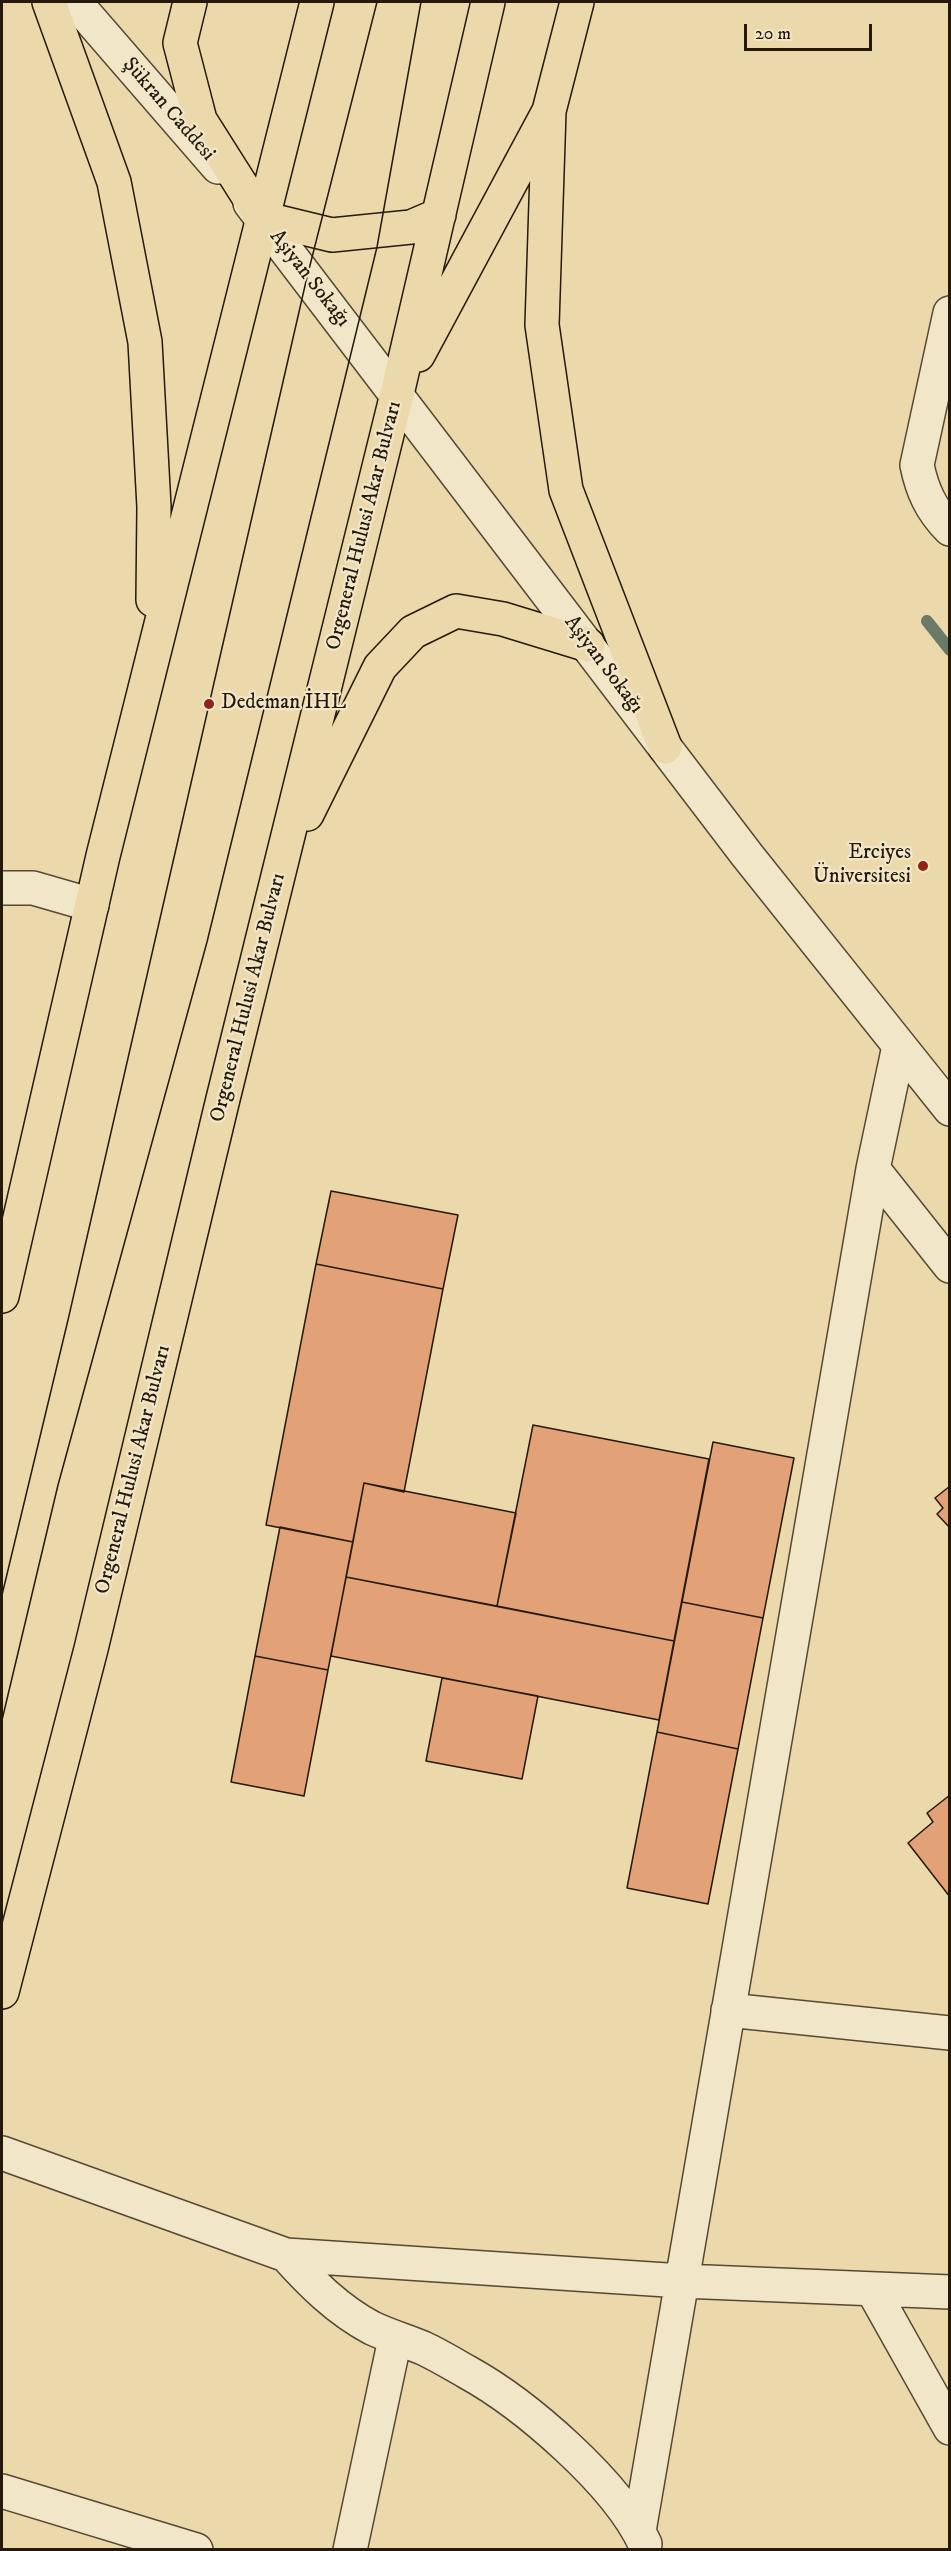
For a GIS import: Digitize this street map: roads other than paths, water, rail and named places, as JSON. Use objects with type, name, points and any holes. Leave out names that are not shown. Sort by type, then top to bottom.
[{"type":"main road","points":[[49,2],[114,182],[146,342],[154,507],[153,654]]},
{"type":"main road","points":[[190,2],[180,43],[200,120],[262,218],[332,235],[411,227],[439,215]]},
{"type":"main road","points":[[2,1296],[92,905],[153,654],[317,2]]},
{"type":"main road","name":"Orgeneral Hulusi Akar Bulvarı","points":[[2,1992],[91,1649],[397,394],[488,2]]},
{"type":"main road","points":[[577,2],[549,111],[542,325],[566,490],[665,747]]},
{"type":"main road","points":[[397,394],[549,111]]},
{"type":"main road","points":[[282,863],[380,667],[413,632],[456,611],[503,619],[588,645]]},
{"type":"street","name":"Şükran Caddesi","points":[[75,2],[262,218]]},
{"type":"street","name":"Aşiyan Sokağı","points":[[262,218],[747,855],[950,1109]]},
{"type":"street","points":[[950,313],[917,465],[921,484],[929,503],[950,529]]},
{"type":"street","points":[[2,888],[33,888],[92,905]]},
{"type":"street","points":[[644,2540],[682,2281],[728,2010],[873,1169],[899,1046]]},
{"type":"street","points":[[873,1169],[950,1266]]},
{"type":"street","points":[[728,2010],[950,2033]]},
{"type":"street","points":[[2,2153],[286,2255],[682,2281],[950,2292]]},
{"type":"street","points":[[286,2255],[339,2307],[370,2327],[421,2347],[469,2373],[515,2403],[561,2441],[594,2475],[644,2540]]},
{"type":"street","points":[[872,2289],[950,2428]]},
{"type":"street","points":[[350,2550],[395,2338]]},
{"type":"street","points":[[2,2491],[196,2550]]},
{"type":"waterway","points":[[927,621],[950,650]]},
{"type":"tram line","points":[[2,1595],[68,1320],[307,277],[377,2]]},
{"type":"tram line","points":[[2,1720],[58,1485],[207,942],[377,247],[421,2]]},
{"type":"place","name":"Dedeman İHL","points":[[209,704]]},
{"type":"place","name":"Erciyes Üniversitesi","points":[[923,866]]}]
